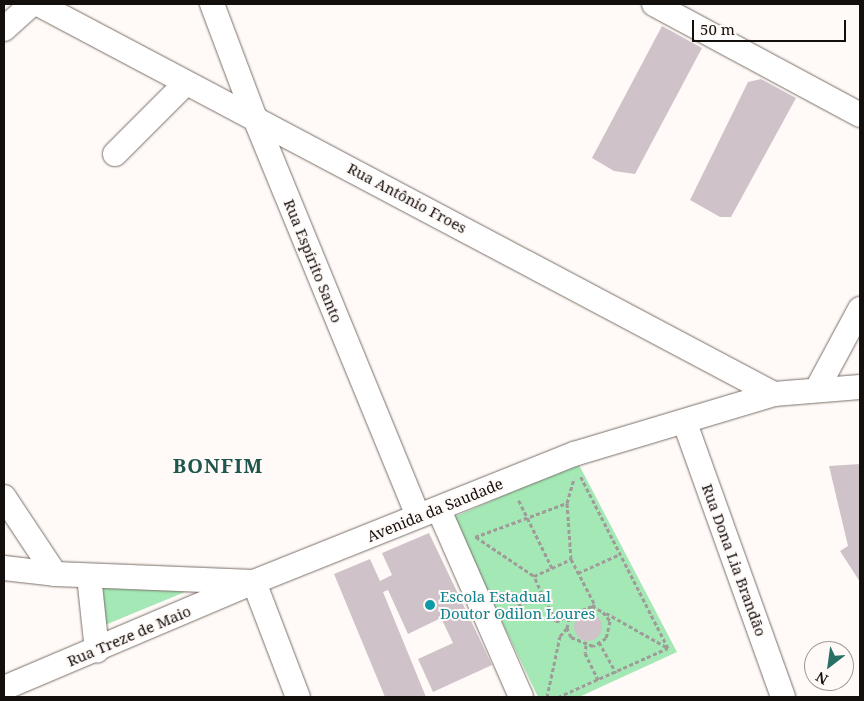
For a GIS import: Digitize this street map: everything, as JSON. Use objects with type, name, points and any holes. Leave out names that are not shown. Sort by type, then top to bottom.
[{"type":"street","points":[[4,29],[32,4]]},
{"type":"street","name":"Rua Antônio Froes","points":[[38,4],[186,83],[254,116],[774,394]]},
{"type":"street","name":"Rua Espírito Santo","points":[[212,4],[254,116],[429,513],[521,697]]},
{"type":"street","points":[[654,4],[860,115]]},
{"type":"street","points":[[115,154],[186,83]]},
{"type":"street","points":[[817,389],[860,309]]},
{"type":"street","name":"Avenida da Saudade","points":[[4,568],[89,576],[254,582],[574,454],[684,423],[774,394],[860,387]]},
{"type":"street","name":"Rua Dona Lia Brandão","points":[[684,423],[783,697]]},
{"type":"street","points":[[4,497],[54,574]]},
{"type":"street","points":[[89,576],[97,651]]},
{"type":"street","points":[[254,582],[298,697]]},
{"type":"street","name":"Rua Treze de Maio","points":[[4,688],[97,651],[254,582]]},
{"type":"path","points":[[468,531],[534,576],[556,622],[595,605],[571,559],[567,503],[576,467],[668,648]]},
{"type":"path","points":[[509,481],[552,568]]},
{"type":"path","points":[[475,536],[567,503]]},
{"type":"path","points":[[578,574],[620,554]]},
{"type":"path","points":[[534,576],[571,559]]},
{"type":"path","points":[[501,613],[542,594]]},
{"type":"path","points":[[592,606],[668,648]]},
{"type":"path","points":[[567,628],[571,637],[586,645],[593,646],[606,638],[610,621],[603,612]]},
{"type":"path","points":[[547,697],[560,636],[567,628],[570,615]]},
{"type":"path","points":[[599,642],[616,672]]},
{"type":"path","points":[[586,645],[585,653],[598,680]]},
{"type":"path","points":[[558,697],[668,648]]},
{"type":"green space","points":[[578,463],[677,652],[579,697],[538,697],[452,518]]},
{"type":"green space","points":[[103,587],[197,587],[105,625]]},
{"type":"building","points":[[662,26],[702,48],[635,174],[614,171],[592,158]]},
{"type":"building","points":[[761,79],[796,98],[731,217],[720,217],[690,200],[748,82]]},
{"type":"building","points":[[860,464],[860,582],[840,551],[848,546],[829,466]]},
{"type":"building","name":"Escola Estadual Doutor Odilon Loures","points":[[429,533],[492,665],[433,692],[418,659],[453,643],[441,618],[408,634],[388,590],[383,592],[426,697],[385,697],[334,574],[370,559],[380,581],[392,575],[382,553]]},
{"type":"building","points":[[588,613],[598,617],[602,627],[598,637],[588,641],[578,637],[574,627],[578,617]]},
{"type":"place","name":"Escola Estadual Doutor Odilon Loures","points":[[430,605]]},
{"type":"district","name":"BONFIM","points":[[218,465]]}]
